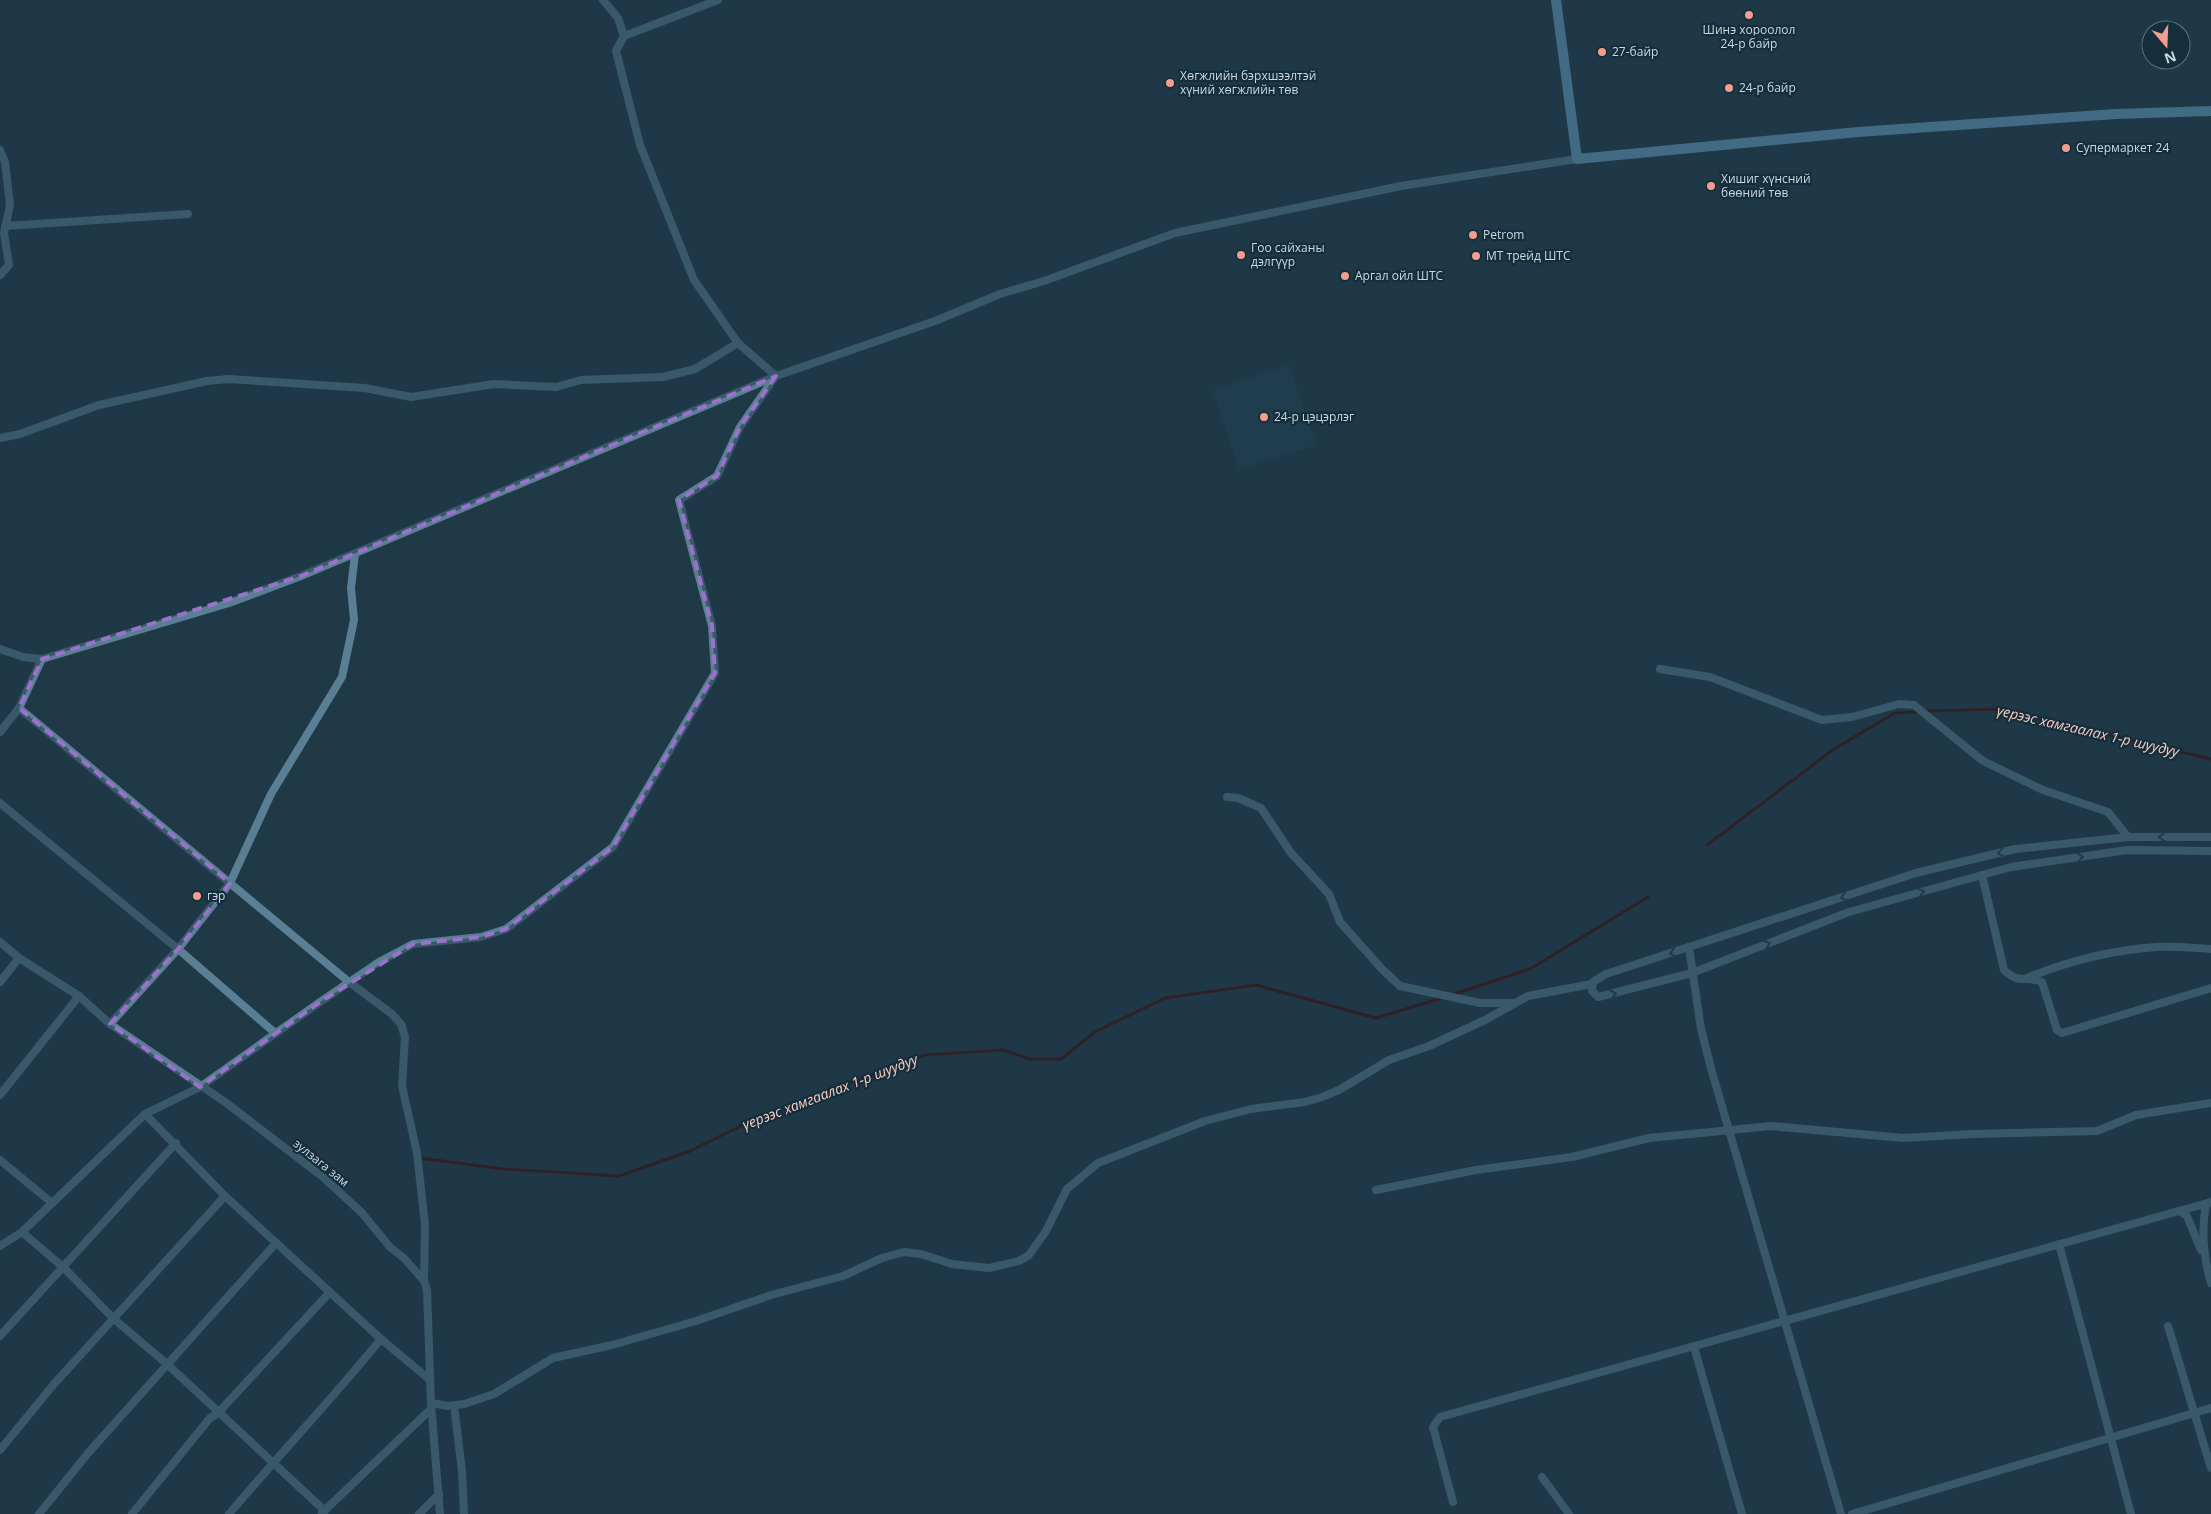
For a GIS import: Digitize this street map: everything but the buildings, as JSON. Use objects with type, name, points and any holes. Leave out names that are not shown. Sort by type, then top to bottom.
[{"type":"street","points":[[603,0],[618,18],[624,36]]},
{"type":"street","points":[[718,0],[624,36],[616,51],[640,145],[694,280],[738,343],[776,376]]},
{"type":"street","points":[[1556,0],[1577,159]]},
{"type":"street","points":[[0,649],[23,657],[42,659],[229,602],[355,554],[776,376],[935,321],[1000,294],[1062,275],[1175,233],[1401,186],[1577,159],[1858,132],[2116,114],[2211,111]]},
{"type":"street","points":[[0,150],[5,162],[10,205],[4,233],[9,265],[0,275]]},
{"type":"street","points":[[6,226],[188,214]]},
{"type":"street","points":[[0,438],[20,434],[99,405],[207,382],[259,380],[365,388],[411,397],[494,384],[556,386],[581,380],[663,377],[695,369],[738,343]]},
{"type":"street","points":[[0,1246],[22,1232],[145,1114],[200,1087],[349,982],[379,962],[413,944],[480,937],[506,929],[613,847],[714,673],[712,626],[679,500],[717,476],[740,427],[776,376]]},
{"type":"street","points":[[110,1024],[178,949],[230,883],[271,794],[342,677],[354,620],[351,588],[355,554]]},
{"type":"street","points":[[0,732],[19,708],[42,659]]},
{"type":"street","points":[[1660,669],[1710,677],[1822,720],[1852,717],[1899,704],[1914,705],[1983,761],[2042,790],[2108,812],[2128,837]]},
{"type":"street","points":[[19,708],[349,982],[392,1014],[401,1024],[405,1037],[402,1086],[417,1153],[425,1225],[424,1281],[427,1290],[431,1406],[440,1494],[440,1514]]},
{"type":"street","points":[[1227,797],[1238,798],[1261,808],[1291,853],[1329,894],[1340,922],[1400,986],[1480,1003],[1517,1002]]},
{"type":"street","points":[[0,803],[178,949],[275,1033]]},
{"type":"street","points":[[22,1232],[64,1268],[114,1319],[167,1364],[323,1512],[431,1406],[454,1405],[494,1394],[553,1358],[612,1346],[696,1321],[771,1295],[843,1276],[882,1258],[904,1252],[922,1254],[952,1264],[989,1268],[1019,1261],[1030,1255],[1046,1231],[1067,1189],[1098,1163],[1205,1121],[1251,1109],[1305,1102],[1339,1090],[1389,1060],[1429,1046],[1528,996],[1592,984],[1606,974],[1916,873],[2015,849],[2128,837],[2211,837]]},
{"type":"street","points":[[1592,984],[1592,992],[1598,997],[1692,973],[1849,912],[2011,867],[2127,850],[2211,851]]},
{"type":"street","points":[[1982,875],[2004,970],[2011,977],[2020,980],[2036,979],[2042,982],[2057,1030],[2062,1033],[2211,988]]},
{"type":"street","name":"зулзага зам","points":[[0,942],[19,958],[78,996],[110,1024],[200,1087],[225,1102],[323,1177],[362,1213],[390,1247],[405,1259],[424,1281]]},
{"type":"street","points":[[1689,947],[1701,1029],[1841,1514]]},
{"type":"street","points":[[2020,980],[2062,964],[2099,955],[2158,947],[2211,949]]},
{"type":"street","points":[[0,982],[19,958]]},
{"type":"street","points":[[0,1095],[78,996]]},
{"type":"street","points":[[1376,1190],[1476,1170],[1572,1157],[1649,1138],[1770,1126],[1903,1138],[1992,1133],[2097,1131],[2136,1115],[2195,1104],[2211,1103]]},
{"type":"street","points":[[2195,1104],[2211,1108]]},
{"type":"street","points":[[145,1114],[176,1143],[225,1196],[381,1339],[430,1380]]},
{"type":"street","points":[[0,1336],[176,1143]]},
{"type":"street","points":[[0,1160],[52,1203]]},
{"type":"street","points":[[0,1450],[54,1384],[225,1196]]},
{"type":"street","points":[[1453,1502],[1433,1427],[1440,1417],[2208,1203]]},
{"type":"street","points":[[2204,1262],[2202,1224],[2208,1203]]},
{"type":"street","points":[[2180,1211],[2188,1216],[2211,1283]]},
{"type":"street","points":[[39,1514],[89,1452],[276,1243]]},
{"type":"street","points":[[2059,1244],[2131,1514]]},
{"type":"street","points":[[132,1514],[210,1418],[218,1413],[330,1292]]},
{"type":"street","points":[[2168,1326],[2211,1468]]},
{"type":"street","points":[[229,1514],[329,1402],[381,1339]]},
{"type":"street","points":[[1694,1346],[1742,1514]]},
{"type":"street","points":[[454,1405],[462,1471],[464,1514]]},
{"type":"street","points":[[1852,1514],[2211,1408]]},
{"type":"street","points":[[1542,1477],[1569,1514]]},
{"type":"street","points":[[419,1514],[440,1494]]},
{"type":"highlighted area","points":[[776,376],[740,427],[717,476],[679,500],[712,626],[715,673],[613,847],[506,929],[481,937],[413,944],[320,1002],[200,1087],[110,1024],[178,949],[230,883],[19,708],[42,659],[301,576]]},
{"type":"shaded area","name":"24-р цэцэрлэг","points":[[1289,365],[1316,445],[1239,469],[1213,390]]},
{"type":"waterway","name":"үерээс хамгаалах 1-р шуудуу","points":[[1925,711],[2001,709],[2211,759]]},
{"type":"waterway","name":"үерээс хамгаалах 1-р шуудуу","points":[[1707,845],[1834,749],[1895,713],[1919,712]]},
{"type":"waterway","name":"үерээс хамгаалах 1-р шуудуу","points":[[1451,995],[1530,969],[1648,897]]},
{"type":"waterway","name":"үерээс хамгаалах 1-р шуудуу","points":[[420,1158],[503,1169],[619,1176],[690,1151],[759,1117],[925,1055],[1003,1050],[1030,1059],[1061,1059],[1095,1032],[1165,998],[1256,985],[1376,1018],[1442,998]]},
{"type":"place","name":"Шинэ хороолол 24-р байр","points":[[1749,15]]},
{"type":"place","name":"27-байр","points":[[1602,52]]},
{"type":"place","name":"Хөгжлийн бэрхшээлтэй хүний хөгжлийн төв","points":[[1170,83]]},
{"type":"place","name":"24-р байр","points":[[1729,88]]},
{"type":"place","name":"Супермаркет 24","points":[[2066,148]]},
{"type":"place","name":"Хишиг хүнсний бөөний төв","points":[[1711,186]]},
{"type":"place","name":"Petrom","points":[[1473,235]]},
{"type":"place","name":"Гоо сайханы дэлгүүр","points":[[1241,255]]},
{"type":"place","name":"МТ трейд ШТС","points":[[1476,256]]},
{"type":"place","name":"Аргал ойл ШТС","points":[[1345,276]]},
{"type":"place","name":"24-р цэцэрлэг","points":[[1264,417]]},
{"type":"place","name":"гэр","points":[[197,896]]}]
